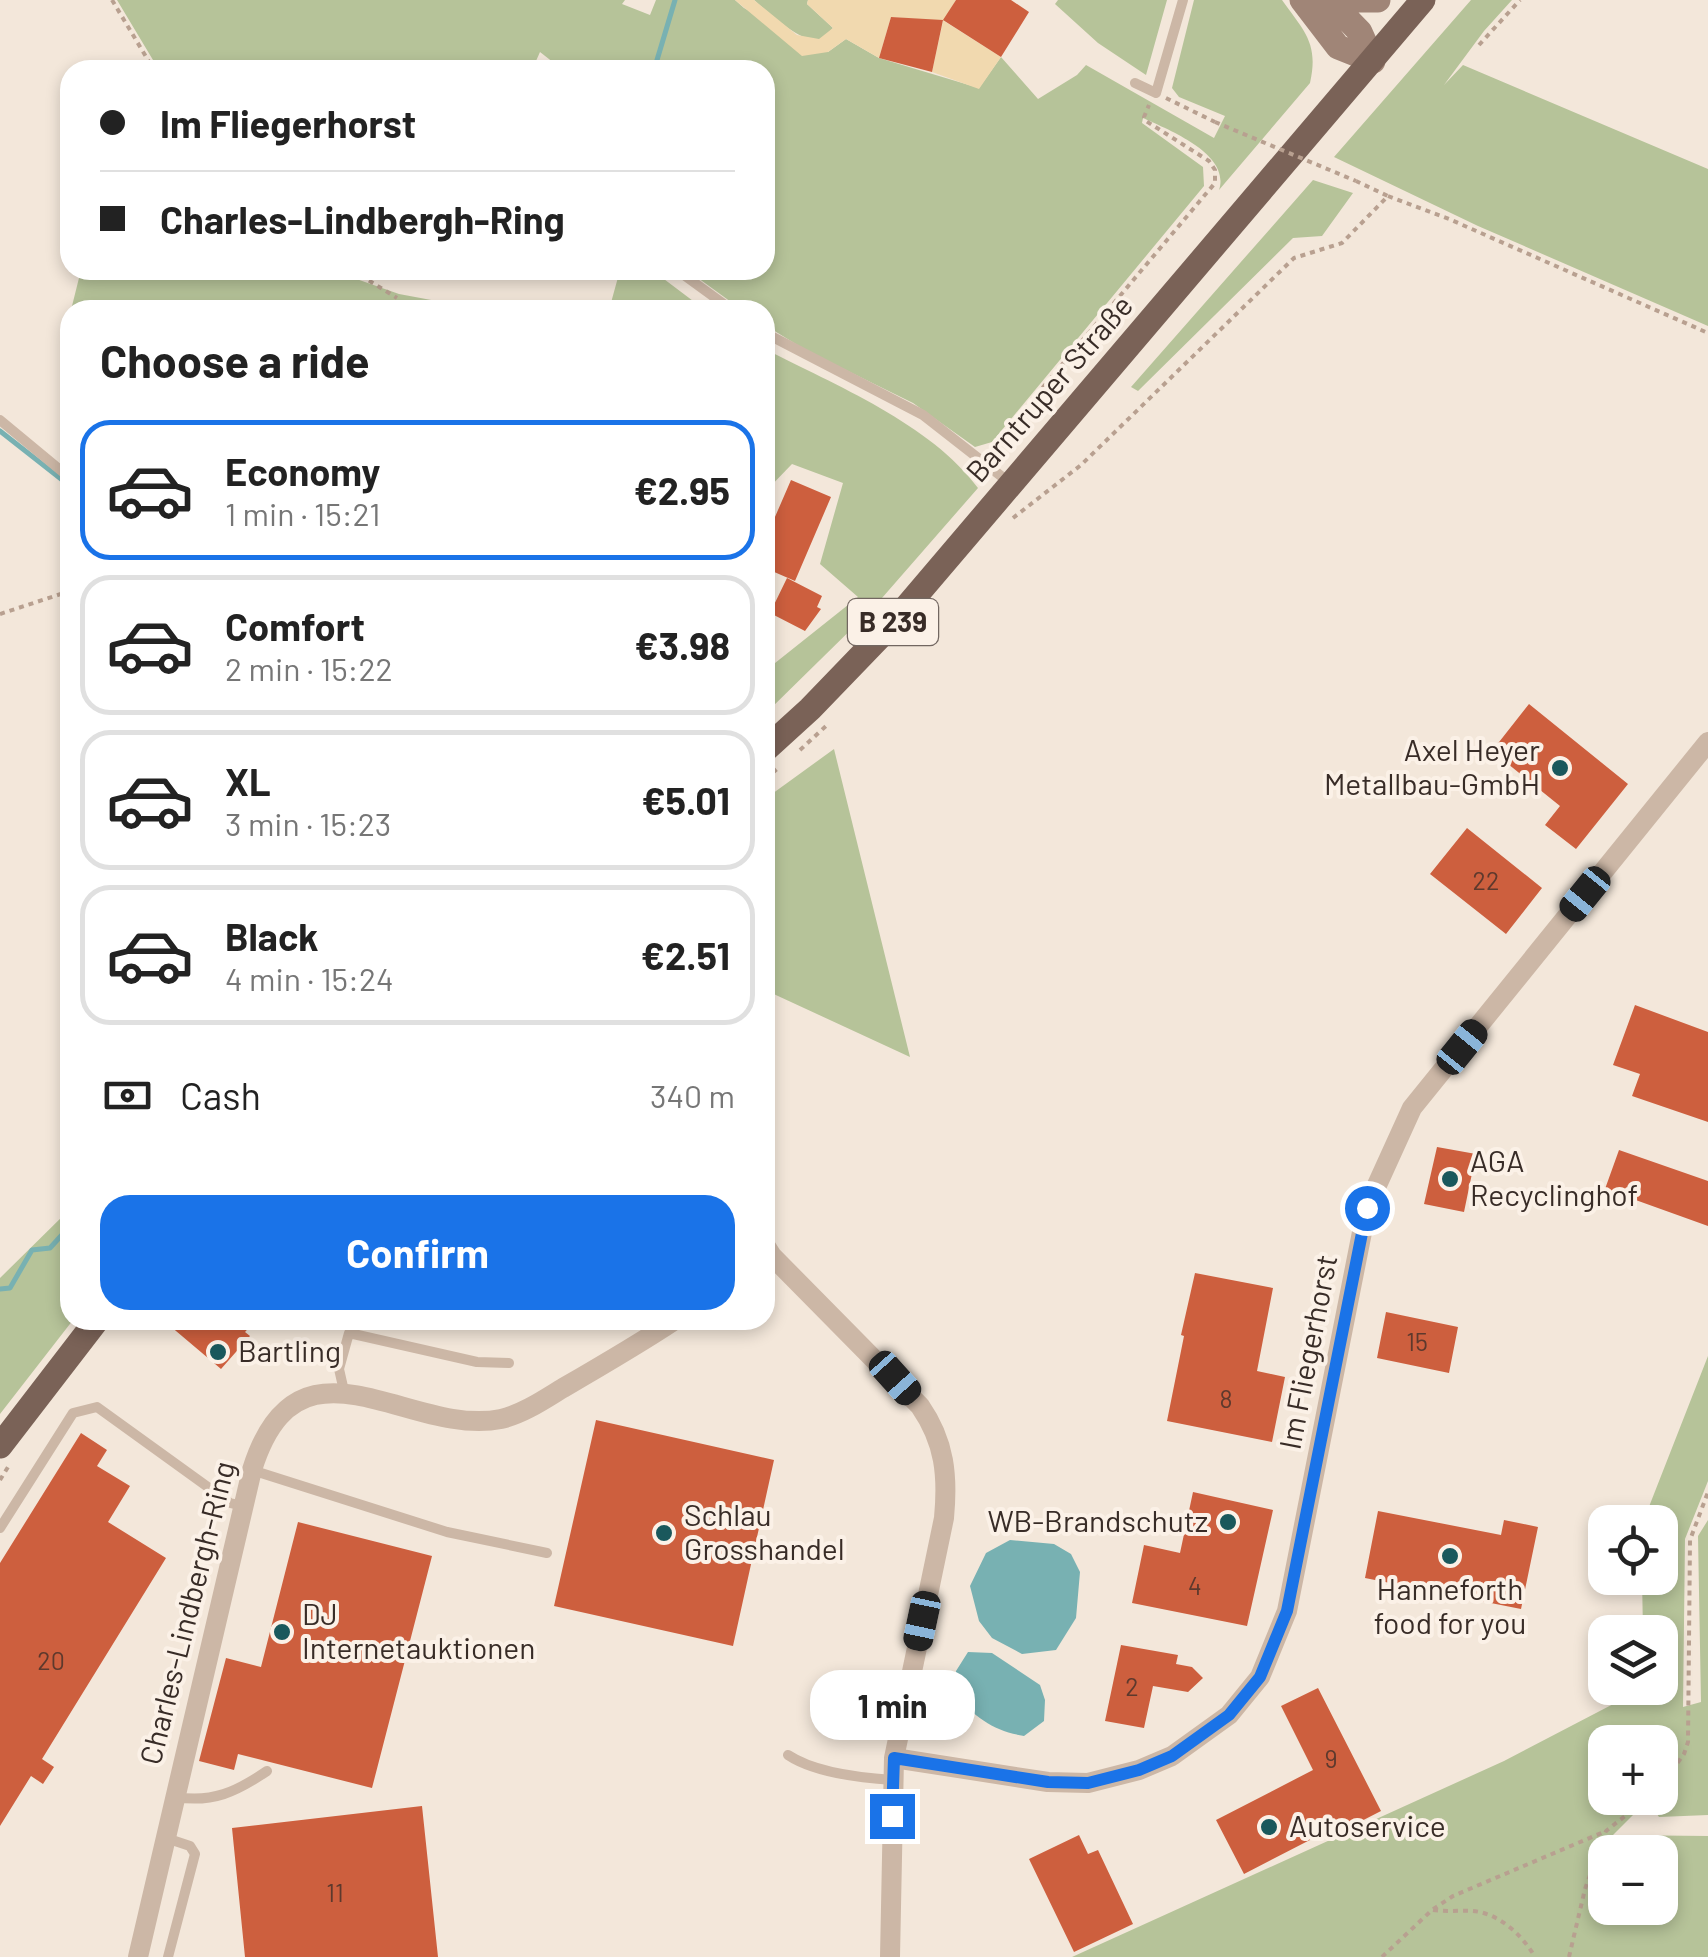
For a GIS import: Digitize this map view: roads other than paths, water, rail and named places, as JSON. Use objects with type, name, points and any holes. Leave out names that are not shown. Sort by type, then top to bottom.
[{"type":"main road","points":[[1302,0],[1338,47],[1372,62]]},
{"type":"main road","points":[[1332,0],[1360,32],[1372,62]]},
{"type":"main road","points":[[1332,0],[1378,0]]},
{"type":"main road","name":"B 239","points":[[1372,62],[1423,0]]},
{"type":"main road","points":[[1331,111],[1338,84],[1338,47]]},
{"type":"main road","name":"Barntruper Straße","points":[[775,741],[891,624],[1372,62]]},
{"type":"main road","points":[[0,1446],[89,1330]]},
{"type":"street","name":"Im Fliegerhorst","points":[[894,1758],[1048,1782],[1088,1783],[1139,1770],[1172,1756],[1229,1715],[1260,1677],[1287,1611],[1367,1208],[1412,1108],[1708,742]]},
{"type":"street","points":[[775,1262],[920,1406],[931,1421],[944,1456],[948,1484],[944,1518],[894,1758],[890,1957]]},
{"type":"street","name":"Charles-Lindbergh-Ring","points":[[138,1957],[252,1470],[260,1444],[278,1419],[296,1404],[344,1391],[463,1421],[503,1419],[535,1405],[659,1330]]},
{"type":"lane","points":[[1136,83],[1156,93],[1183,0]]},
{"type":"lane","points":[[691,280],[718,300]]},
{"type":"lane","points":[[775,339],[924,415],[1010,483]]},
{"type":"lane","points":[[0,420],[60,470]]},
{"type":"lane","points":[[344,1391],[340,1369],[348,1333],[477,1362],[509,1363]]},
{"type":"lane","points":[[0,1528],[74,1413],[97,1407],[230,1503],[243,1506]]},
{"type":"lane","points":[[252,1470],[448,1532],[547,1554]]},
{"type":"lane","points":[[788,1755],[798,1762],[870,1779],[893,1780]]},
{"type":"lane","points":[[174,1796],[194,1799],[231,1794],[267,1772]]},
{"type":"lane","points":[[165,1837],[190,1846],[194,1854],[168,1957]]},
{"type":"water","points":[[1010,1540],[1054,1544],[1071,1554],[1080,1572],[1076,1618],[1056,1650],[1022,1654],[992,1638],[979,1621],[970,1586],[986,1553]]},
{"type":"water","points":[[968,1652],[992,1653],[1040,1685],[1045,1700],[1044,1721],[1024,1736],[995,1727],[970,1710],[955,1695],[956,1671]]},
{"type":"waterway","points":[[657,60],[675,0]]},
{"type":"waterway","points":[[0,431],[60,478]]},
{"type":"waterway","points":[[0,1289],[10,1288],[32,1250],[50,1248],[60,1237]]},
{"type":"place","name":"Axel Heyer Metallbau-GmbH","points":[[1560,768]]},
{"type":"place","name":"AGA Recyclinghof","points":[[1450,1179]]},
{"type":"place","name":"Bartling","points":[[218,1352]]},
{"type":"place","name":"WB-Brandschutz","points":[[1228,1522]]},
{"type":"place","name":"Schlau Grosshandel","points":[[664,1533]]},
{"type":"place","name":"Hanneforth food for you","points":[[1450,1556]]},
{"type":"place","name":"DJ Internetauktionen","points":[[282,1632]]},
{"type":"place","name":"Autoservice","points":[[1269,1827]]}]
